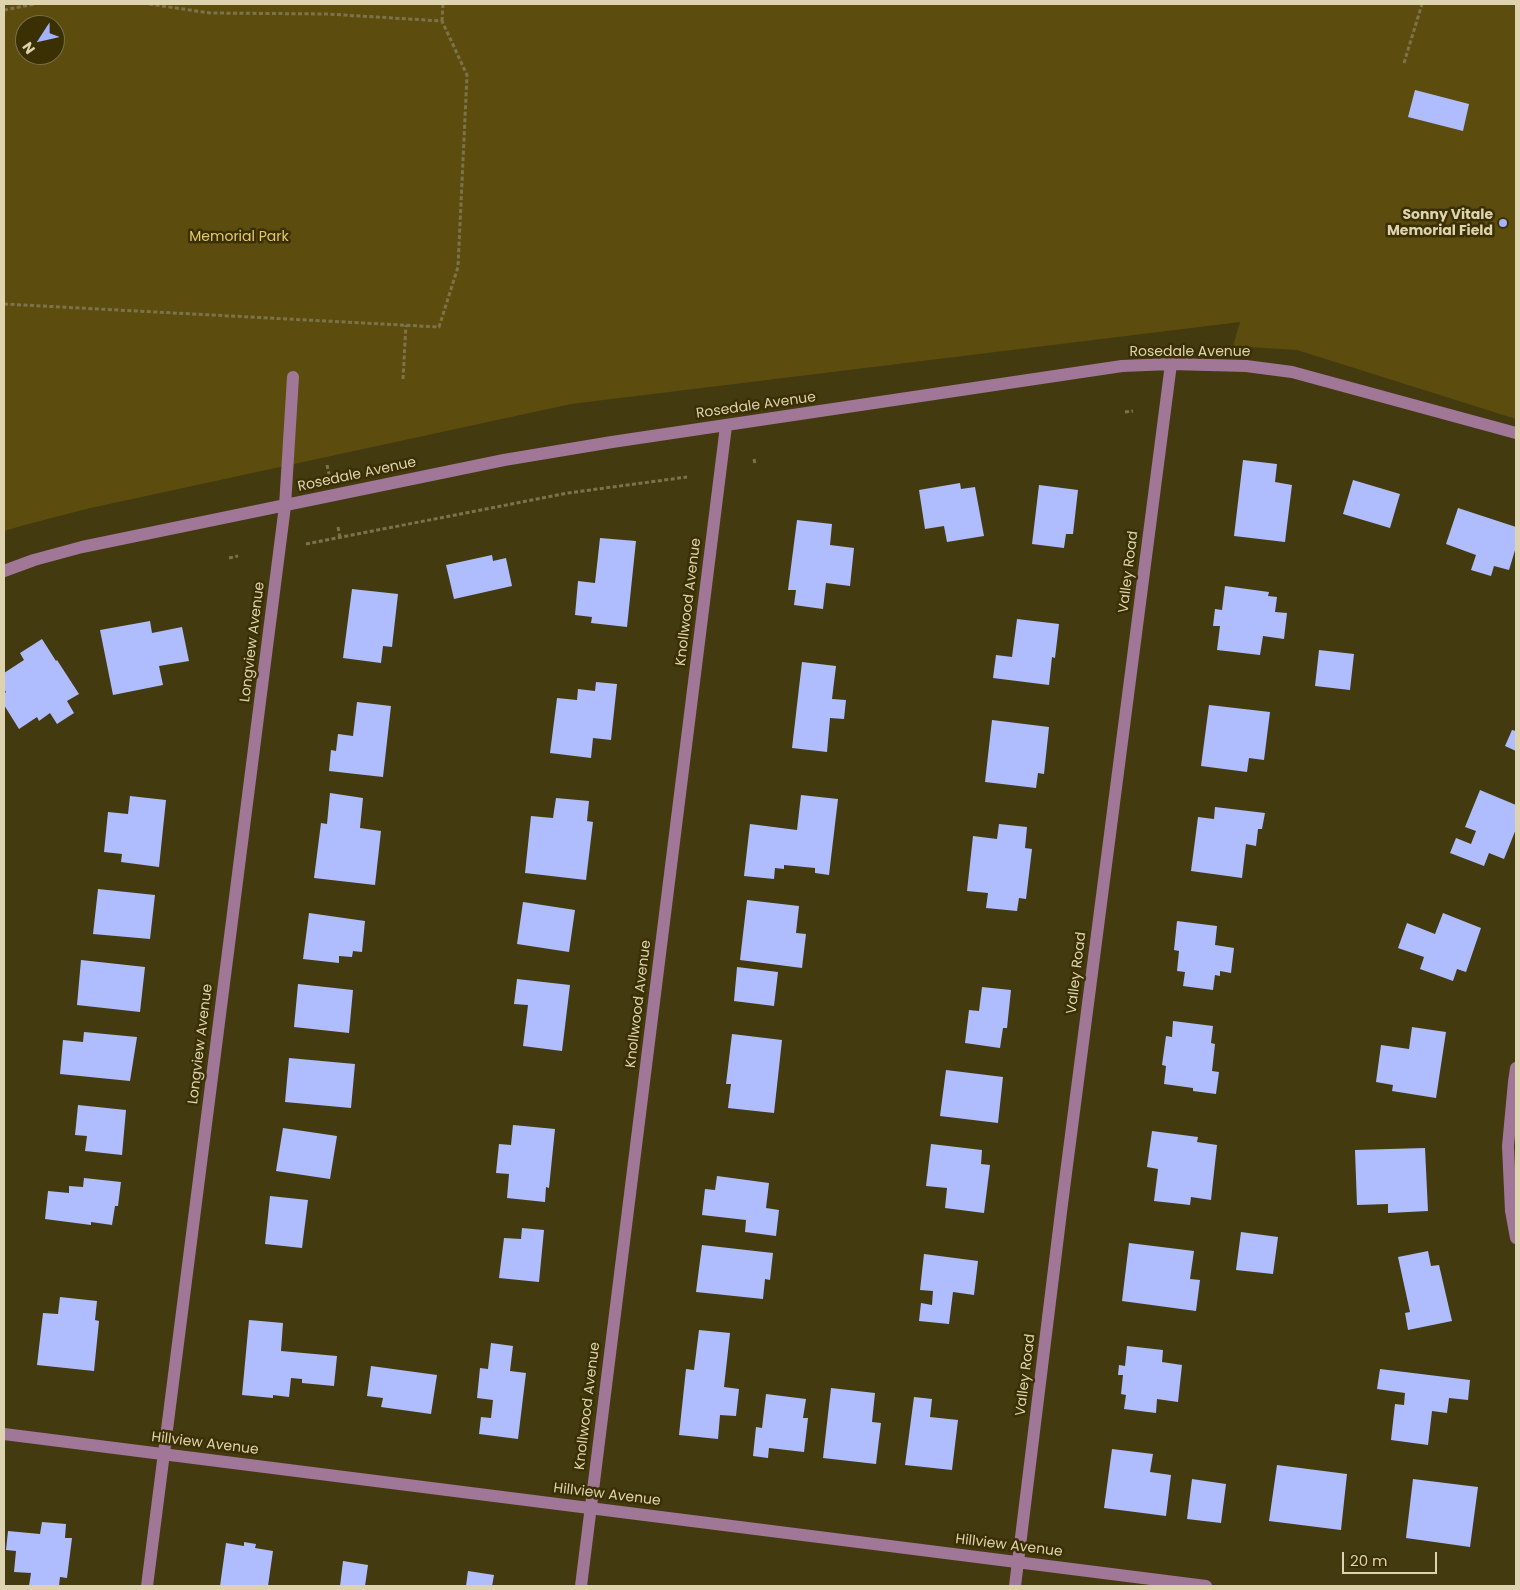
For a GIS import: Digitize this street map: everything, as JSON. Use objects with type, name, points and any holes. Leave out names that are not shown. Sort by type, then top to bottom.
[{"type":"street","name":"Rosedale Avenue","points":[[4,571],[34,560],[82,548],[504,460],[612,442],[1122,366],[1171,364],[1246,366],[1292,372],[1516,433]]},
{"type":"street","name":"Valley Road","points":[[1015,1586],[1064,1184],[1171,364]]},
{"type":"street","name":"Longview Avenue","points":[[147,1586],[285,506],[293,377]]},
{"type":"street","name":"Knollwood Avenue","points":[[581,1586],[726,426]]},
{"type":"street","points":[[1516,1068],[1508,1146],[1511,1211],[1516,1238]]},
{"type":"street","name":"Hillview Avenue","points":[[4,1434],[1206,1586]]},
{"type":"path","points":[[4,10],[35,4]]},
{"type":"path","points":[[149,4],[210,13],[327,14],[442,21]]},
{"type":"path","points":[[4,304],[439,327],[458,267],[467,75],[442,21],[443,4]]},
{"type":"path","points":[[1404,62],[1422,4]]},
{"type":"path","points":[[403,379],[406,325]]},
{"type":"path","points":[[1125,412],[1133,411]]},
{"type":"path","points":[[327,465],[329,475]]},
{"type":"path","points":[[306,544],[568,493],[687,477]]},
{"type":"path","points":[[338,527],[340,538]]},
{"type":"path","points":[[229,558],[238,556]]},
{"type":"green space","name":"Memorial Park","points":[[4,4],[1516,4],[1516,419],[1297,350],[1233,346],[1240,322],[571,404],[86,509],[4,531]]},
{"type":"building","points":[[1415,90],[1469,104],[1463,131],[1408,117]]},
{"type":"building","points":[[1243,460],[1277,464],[1275,482],[1292,485],[1285,542],[1234,536]]},
{"type":"building","points":[[1353,480],[1400,494],[1390,528],[1343,514]]},
{"type":"building","points":[[960,483],[961,489],[975,487],[984,536],[947,542],[944,526],[925,529],[919,490]]},
{"type":"building","points":[[1039,485],[1078,490],[1073,534],[1066,534],[1064,548],[1032,544]]},
{"type":"building","points":[[1458,508],[1516,527],[1516,547],[1509,570],[1494,566],[1491,576],[1471,570],[1476,555],[1446,544]]},
{"type":"building","points":[[797,520],[832,524],[830,545],[854,548],[850,586],[826,583],[823,609],[794,605],[796,590],[788,590]]},
{"type":"building","points":[[600,538],[636,541],[627,627],[591,623],[592,617],[575,615],[578,581],[595,583]]},
{"type":"building","points":[[492,555],[493,561],[506,558],[512,586],[454,599],[446,565]]},
{"type":"building","points":[[1225,586],[1269,592],[1268,596],[1277,597],[1275,612],[1287,613],[1284,639],[1263,636],[1260,655],[1217,650],[1220,626],[1213,626],[1215,609],[1222,610]]},
{"type":"building","points":[[352,589],[398,594],[392,647],[383,646],[381,663],[343,658]]},
{"type":"building","points":[[1017,619],[1059,624],[1055,658],[1052,657],[1049,685],[993,678],[996,655],[1012,657]]},
{"type":"building","points":[[150,621],[152,633],[182,627],[189,661],[159,666],[163,685],[113,695],[100,630]]},
{"type":"building","points":[[42,639],[79,694],[67,701],[74,713],[57,724],[50,713],[39,721],[37,717],[19,729],[4,705],[4,694],[6,692],[4,689],[4,673],[24,660],[20,653]]},
{"type":"building","points":[[1319,650],[1354,654],[1350,690],[1315,686]]},
{"type":"building","points":[[802,662],[836,666],[832,699],[846,700],[844,719],[830,718],[827,752],[792,748]]},
{"type":"building","points":[[596,682],[617,684],[611,740],[593,738],[591,758],[550,753],[557,698],[577,700],[578,689],[595,691]]},
{"type":"building","points":[[357,702],[391,706],[383,777],[329,771],[331,750],[336,751],[338,734],[353,736]]},
{"type":"building","points":[[1209,705],[1270,712],[1264,760],[1249,758],[1247,772],[1201,766]]},
{"type":"building","points":[[992,720],[1049,727],[1044,774],[1038,773],[1036,788],[985,782]]},
{"type":"building","points":[[1512,730],[1516,731],[1516,751],[1505,746]]},
{"type":"building","points":[[1480,790],[1516,805],[1516,829],[1504,859],[1489,853],[1484,866],[1450,853],[1456,838],[1471,844],[1476,831],[1465,827]]},
{"type":"building","points":[[330,793],[363,798],[360,828],[381,831],[375,885],[314,878],[321,823],[327,824]]},
{"type":"building","points":[[801,795],[838,799],[829,875],[815,873],[815,868],[784,865],[784,869],[775,868],[774,879],[744,876],[750,824],[797,830]]},
{"type":"building","points":[[130,796],[166,800],[159,867],[121,862],[122,854],[104,852],[108,812],[128,814]]},
{"type":"building","points":[[556,798],[589,801],[587,821],[593,822],[586,880],[525,873],[531,816],[553,818]]},
{"type":"building","points":[[1215,807],[1265,813],[1262,829],[1258,829],[1256,846],[1246,844],[1242,878],[1191,871],[1198,817],[1214,819]]},
{"type":"building","points":[[999,824],[1027,827],[1025,848],[1032,849],[1026,899],[1019,898],[1017,911],[986,908],[988,893],[967,891],[973,836],[997,839]]},
{"type":"building","points":[[98,889],[155,895],[150,939],[93,934]]},
{"type":"building","points":[[747,900],[799,906],[796,933],[806,934],[802,968],[740,960]]},
{"type":"building","points":[[523,902],[575,910],[569,952],[517,944]]},
{"type":"building","points":[[309,913],[365,921],[362,952],[353,951],[352,957],[339,956],[339,963],[303,959]]},
{"type":"building","points":[[1443,913],[1481,928],[1466,972],[1457,969],[1453,981],[1420,969],[1424,957],[1398,948],[1407,923],[1435,934]]},
{"type":"building","points":[[1177,921],[1217,926],[1215,945],[1234,948],[1231,973],[1220,971],[1220,976],[1215,975],[1213,990],[1183,986],[1185,972],[1177,971],[1179,951],[1174,950]]},
{"type":"building","points":[[81,960],[145,967],[140,1012],[77,1005]]},
{"type":"building","points":[[737,967],[778,972],[774,1006],[734,1001]]},
{"type":"building","points":[[517,979],[570,985],[562,1051],[523,1046],[528,1005],[514,1004]]},
{"type":"building","points":[[298,984],[353,990],[349,1033],[294,1027]]},
{"type":"building","points":[[982,987],[1011,990],[1007,1028],[1003,1028],[1000,1048],[965,1043],[969,1010],[979,1011]]},
{"type":"building","points":[[1173,1021],[1213,1026],[1211,1043],[1215,1044],[1212,1071],[1219,1072],[1216,1094],[1193,1091],[1193,1088],[1164,1084],[1166,1066],[1162,1065],[1166,1036],[1172,1037]]},
{"type":"building","points":[[1412,1027],[1446,1032],[1436,1098],[1392,1091],[1393,1085],[1376,1082],[1381,1045],[1409,1049]]},
{"type":"building","points":[[84,1032],[137,1037],[130,1081],[60,1074],[63,1040],[83,1042]]},
{"type":"building","points":[[732,1034],[782,1040],[774,1113],[728,1108],[731,1084],[726,1084]]},
{"type":"building","points":[[289,1058],[355,1064],[351,1108],[285,1102]]},
{"type":"building","points":[[946,1070],[1003,1077],[998,1123],[940,1116]]},
{"type":"building","points":[[78,1105],[126,1110],[122,1155],[85,1151],[87,1136],[75,1135]]},
{"type":"building","points":[[513,1125],[555,1129],[549,1188],[546,1187],[545,1202],[507,1198],[509,1174],[496,1173],[499,1144],[511,1145]]},
{"type":"building","points":[[283,1128],[337,1136],[330,1179],[276,1171]]},
{"type":"building","points":[[1152,1131],[1198,1137],[1197,1142],[1217,1145],[1211,1200],[1191,1197],[1190,1205],[1154,1201],[1158,1169],[1147,1167]]},
{"type":"building","points":[[931,1144],[982,1150],[981,1164],[990,1165],[984,1213],[945,1208],[947,1188],[926,1186]]},
{"type":"building","points":[[1425,1148],[1428,1211],[1388,1213],[1388,1204],[1357,1205],[1355,1150]]},
{"type":"building","points":[[717,1176],[769,1183],[766,1208],[779,1210],[776,1236],[745,1232],[746,1220],[702,1215],[705,1189],[715,1190]]},
{"type":"building","points":[[84,1178],[121,1182],[118,1206],[115,1206],[112,1225],[91,1222],[91,1225],[45,1219],[48,1191],[69,1193],[69,1186],[83,1187]]},
{"type":"building","points":[[270,1196],[308,1200],[302,1248],[265,1244]]},
{"type":"building","points":[[522,1228],[544,1230],[539,1282],[499,1278],[504,1238],[521,1239]]},
{"type":"building","points":[[1241,1232],[1278,1237],[1273,1274],[1236,1270]]},
{"type":"building","points":[[1129,1243],[1194,1251],[1190,1279],[1200,1280],[1196,1311],[1122,1301]]},
{"type":"building","points":[[702,1245],[773,1253],[770,1280],[765,1279],[763,1299],[696,1292]]},
{"type":"building","points":[[1428,1251],[1431,1266],[1439,1265],[1452,1321],[1408,1330],[1405,1313],[1410,1312],[1398,1257]]},
{"type":"building","points":[[924,1254],[978,1261],[974,1295],[953,1292],[949,1324],[919,1321],[921,1303],[932,1305],[933,1291],[920,1290]]},
{"type":"building","points":[[60,1297],[97,1301],[95,1320],[99,1321],[94,1371],[37,1365],[43,1313],[58,1314]]},
{"type":"building","points":[[249,1320],[283,1323],[281,1351],[337,1356],[334,1386],[302,1383],[302,1379],[291,1378],[289,1397],[273,1395],[273,1398],[242,1395]]},
{"type":"building","points":[[699,1330],[730,1333],[724,1387],[739,1389],[736,1416],[720,1415],[718,1439],[679,1435],[686,1369],[694,1370]]},
{"type":"building","points":[[491,1343],[513,1346],[510,1371],[526,1373],[518,1439],[479,1434],[481,1417],[491,1418],[493,1400],[477,1398],[480,1368],[488,1369]]},
{"type":"building","points":[[1127,1346],[1163,1350],[1162,1362],[1182,1365],[1178,1402],[1157,1399],[1156,1413],[1124,1409],[1126,1395],[1121,1394],[1123,1375],[1118,1375],[1119,1365],[1125,1366]]},
{"type":"building","points":[[371,1366],[437,1375],[431,1414],[381,1407],[383,1398],[367,1396]]},
{"type":"building","points":[[1380,1369],[1470,1380],[1468,1400],[1449,1398],[1447,1413],[1432,1411],[1428,1445],[1391,1440],[1395,1404],[1404,1405],[1405,1393],[1377,1389]]},
{"type":"building","points":[[831,1388],[875,1393],[872,1422],[881,1423],[876,1464],[823,1458]]},
{"type":"building","points":[[766,1394],[806,1399],[803,1418],[808,1418],[804,1452],[769,1448],[768,1458],[753,1456],[756,1427],[762,1428]]},
{"type":"building","points":[[914,1397],[932,1399],[930,1417],[958,1420],[952,1470],[905,1465]]},
{"type":"building","points":[[1112,1449],[1153,1454],[1150,1472],[1171,1475],[1166,1516],[1104,1508]]},
{"type":"building","points":[[1277,1465],[1347,1474],[1341,1530],[1269,1521]]},
{"type":"building","points":[[1192,1479],[1226,1484],[1221,1523],[1187,1519]]},
{"type":"building","points":[[1413,1479],[1478,1487],[1470,1547],[1406,1538]]},
{"type":"building","points":[[42,1522],[66,1524],[65,1538],[72,1538],[67,1578],[60,1577],[59,1586],[29,1586],[31,1573],[14,1572],[16,1551],[6,1550],[8,1531],[40,1534]]},
{"type":"building","points":[[244,1542],[256,1544],[255,1548],[273,1551],[268,1586],[220,1586],[226,1543],[244,1546]]},
{"type":"building","points":[[343,1561],[368,1565],[365,1586],[340,1586]]},
{"type":"building","points":[[468,1571],[494,1575],[492,1586],[466,1586]]},
{"type":"place","name":"Sonny Vitale Memorial Field","points":[[1503,223]]}]
